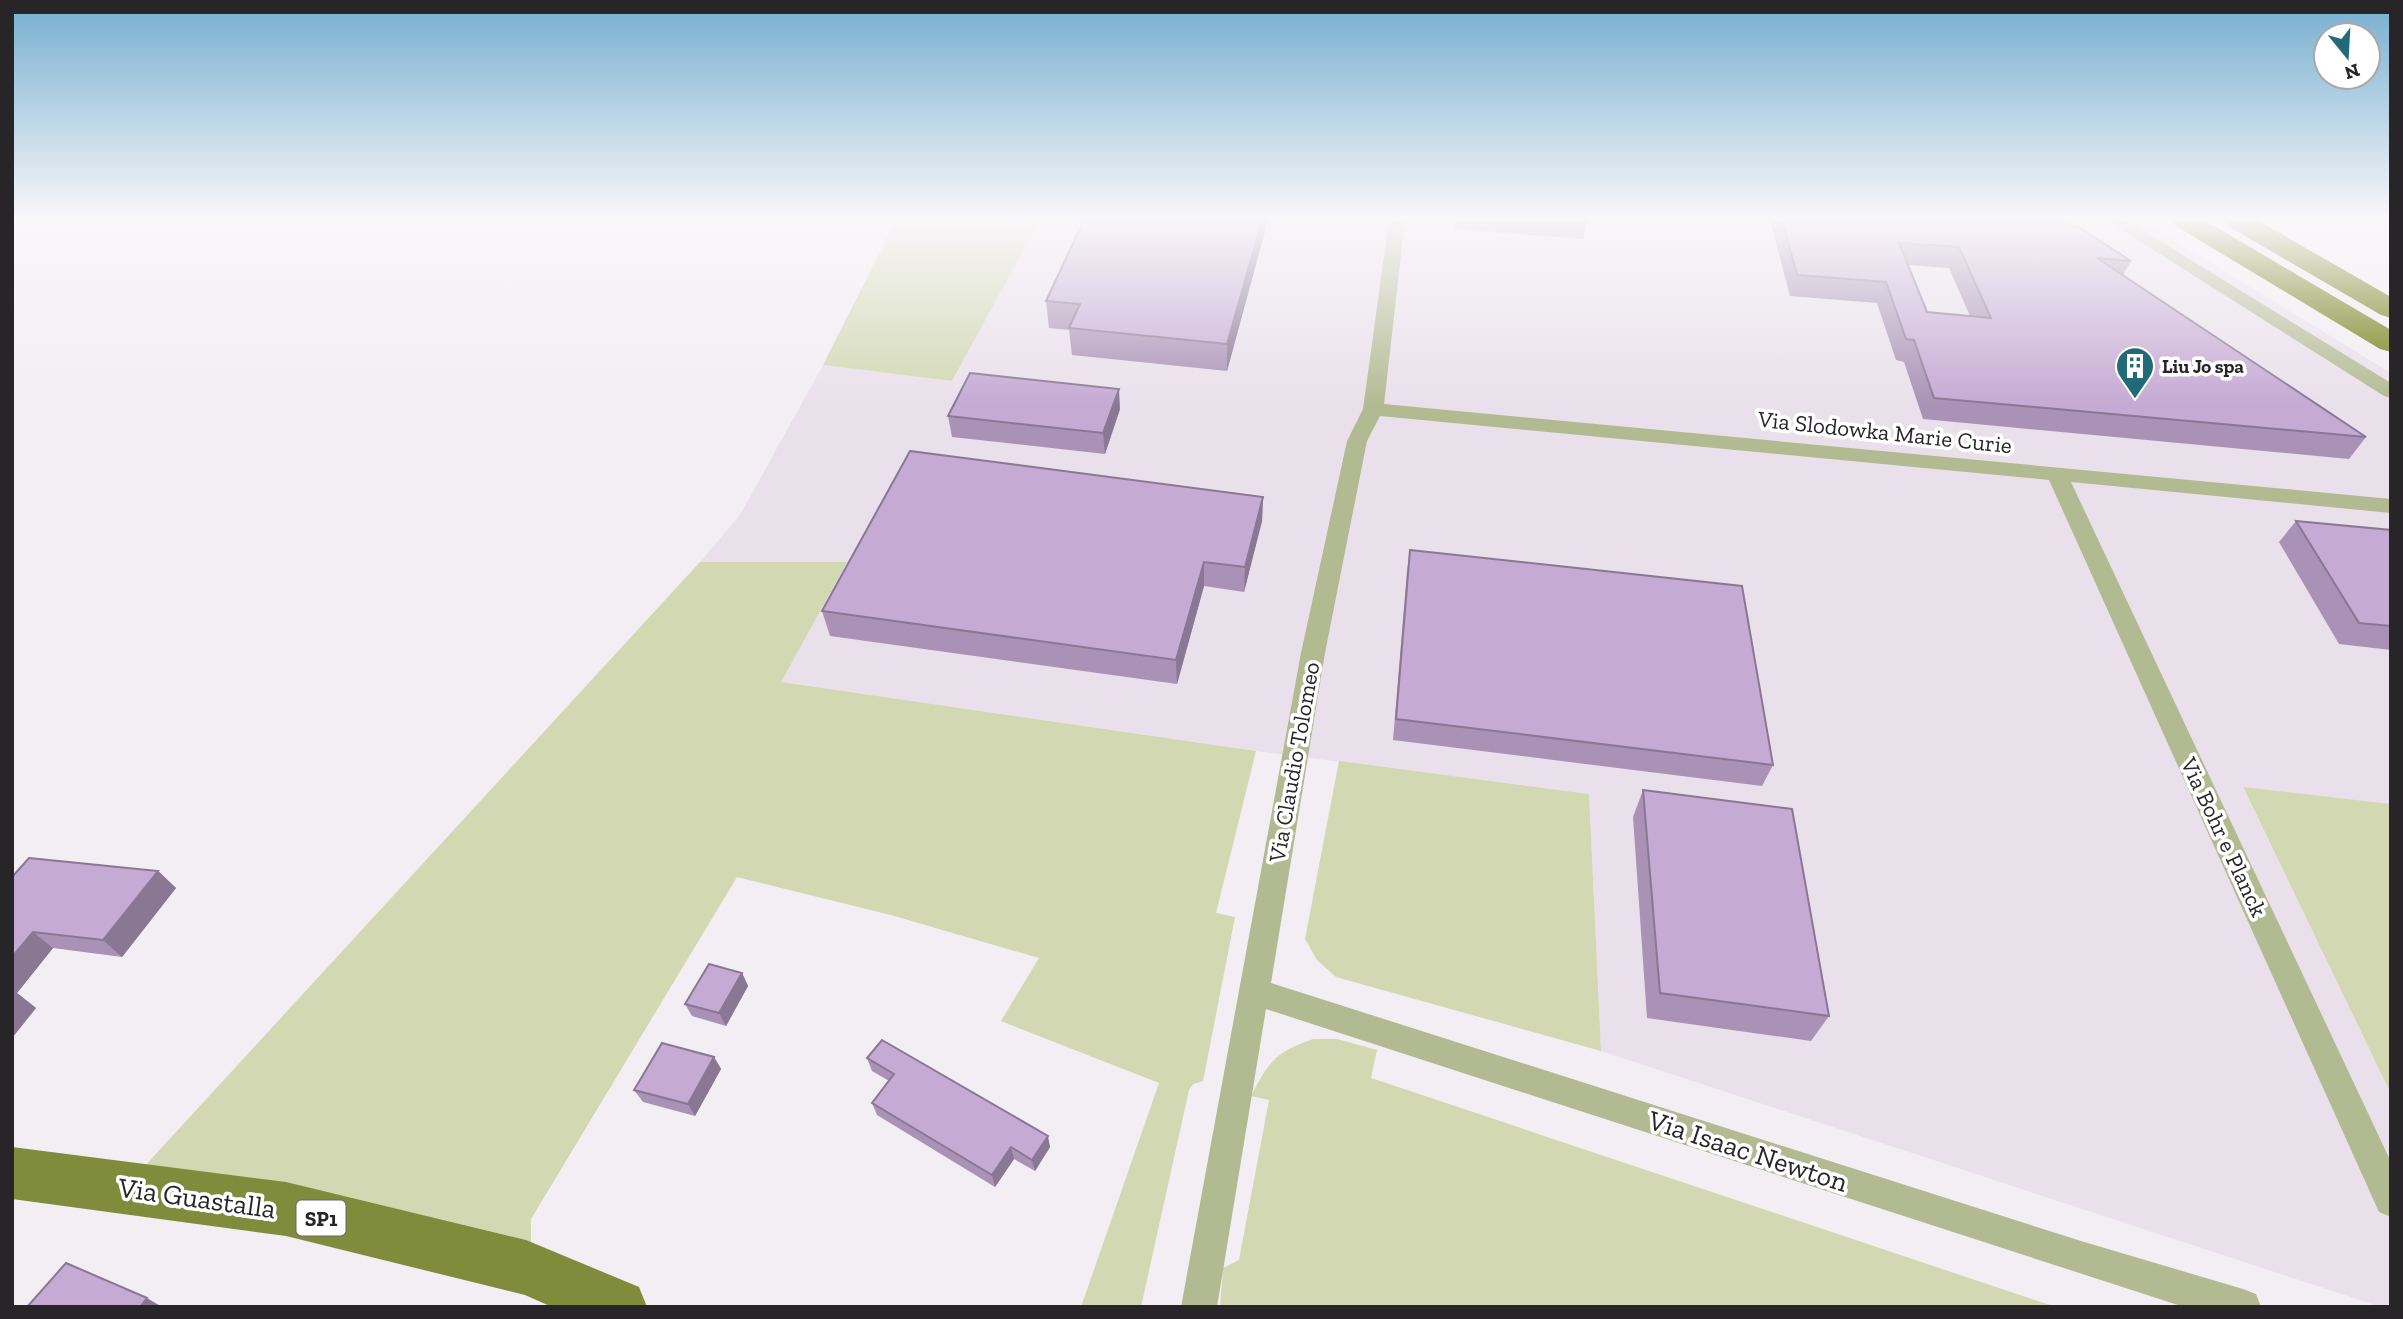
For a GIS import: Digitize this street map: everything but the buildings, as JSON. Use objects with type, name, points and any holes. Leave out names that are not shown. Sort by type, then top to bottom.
[{"type":"highway","points":[[2288,282],[2391,343]]},
{"type":"highway","points":[[2344,282],[2391,309]]},
{"type":"main road","name":"Via Guastalla","points":[[12,1173],[286,1209],[526,1268],[619,1307]]},
{"type":"street","name":"Via Claudio Tolomeo","points":[[1199,1307],[1313,653],[1357,442],[1373,409],[1389,282]]},
{"type":"street","points":[[2213,282],[2391,392]]},
{"type":"street","name":"Via Slodowka Marie Curie","points":[[1373,409],[2391,506]]},
{"type":"street","name":"Via Bohr e Planck","points":[[2057,475],[2391,1200]]},
{"type":"street","name":"Via Isaac Newton","points":[[1254,991],[2081,1258],[2243,1307]]},
{"type":"shaded area","points":[[1006,282],[2242,282],[2391,373],[2391,804],[2243,788],[2391,1094],[2391,1307],[2381,1307],[1601,1051],[1589,794],[1256,751],[780,682],[846,563],[700,562],[740,515],[823,365],[952,381]]},
{"type":"green space","points":[[865,282],[1006,282],[952,381],[823,365]]},
{"type":"green space","points":[[700,562],[847,562],[781,682],[1256,751],[1216,913],[1235,917],[1203,1081],[1193,1084],[1189,1090],[1141,1307],[1081,1307],[1159,1083],[1001,1021],[1039,958],[891,915],[737,877],[531,1219],[531,1253],[131,1181]]},
{"type":"green space","points":[[1339,761],[1589,794],[1601,1051],[1336,977],[1317,960],[1305,939]]},
{"type":"green space","points":[[2243,787],[2391,804],[2391,1094]]},
{"type":"green space","points":[[1313,1039],[1337,1039],[1377,1050],[1371,1078],[2056,1307],[1220,1307],[1223,1268],[1239,1260],[1269,1100],[1251,1096],[1275,1059],[1290,1048]]},
{"type":"place","name":"Liu Jo spa","points":[[2135,400]]}]
